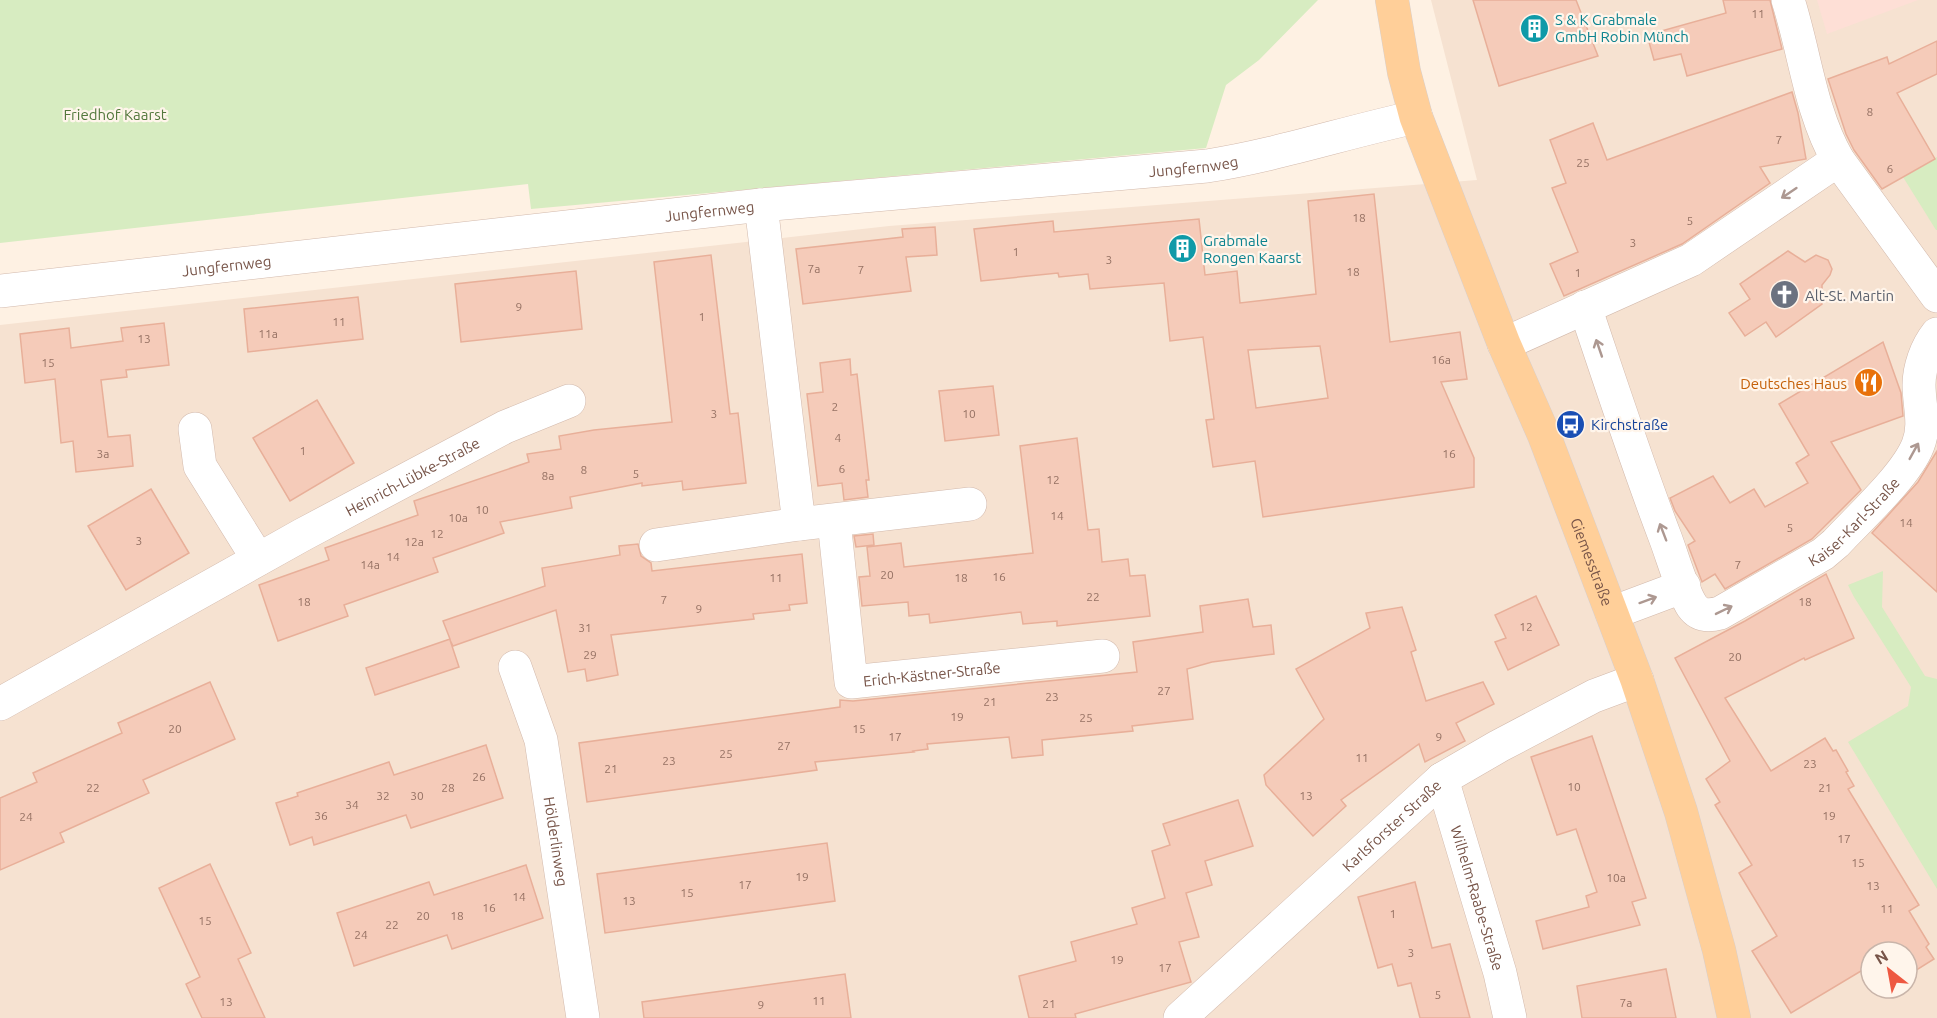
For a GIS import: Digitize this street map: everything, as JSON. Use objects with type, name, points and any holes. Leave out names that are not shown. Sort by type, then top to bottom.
[{"type":"main road","name":"Giemesstraße","points":[[1392,0],[1404,72],[1416,117],[1504,344],[1544,435],[1637,680],[1681,812],[1719,950],[1734,1018]]},
{"type":"street","points":[[1788,0],[1819,119],[1828,142],[1838,160],[1937,296]]},
{"type":"street","name":"Jungfernweg","points":[[0,291],[761,205],[1207,166],[1259,157],[1359,129],[1416,117]]},
{"type":"street","points":[[1504,344],[1690,260],[1838,160]]},
{"type":"street","points":[[761,205],[799,524]]},
{"type":"street","name":"Kaiser-Karl-Straße","points":[[1585,307],[1647,491],[1691,605],[1699,613],[1709,616],[1720,614],[1811,562],[1836,543],[1902,471],[1918,444],[1922,418],[1919,385],[1922,363],[1937,334]]},
{"type":"street","name":"Heinrich-Lübke-Straße","points":[[0,704],[258,559],[505,427],[569,401]]},
{"type":"street","points":[[195,429],[200,466],[258,559]]},
{"type":"street","points":[[656,545],[799,524],[970,504]]},
{"type":"street","name":"Erich-Kästner-Straße","points":[[834,521],[851,682],[1103,656]]},
{"type":"street","points":[[1612,613],[1684,586]]},
{"type":"street","name":"Hölderlinweg","points":[[515,667],[541,740],[583,1018]]},
{"type":"street","name":"Karlsforster Straße","points":[[1180,1018],[1443,779],[1499,746],[1594,696],[1637,680]]},
{"type":"street","name":"Wilhelm-Raabe-Straße","points":[[1443,779],[1500,973],[1510,1018]]},
{"type":"shaded area","points":[[1431,0],[1937,0],[1937,1018],[0,1018],[0,325],[889,226],[1477,180]]},
{"type":"shaded area","points":[[1817,0],[1918,0],[1827,34]]},
{"type":"green space","name":"Friedhof Kaarst","points":[[0,0],[1318,0],[1259,60],[1226,85],[1206,148],[531,209],[528,184],[0,243]]},
{"type":"green space","points":[[1937,157],[1937,230],[1936,230],[1903,177]]},
{"type":"green space","points":[[1883,571],[1882,607],[1925,676],[1937,679],[1937,889],[1848,742],[1908,706],[1911,687],[1848,585]]},
{"type":"building","name":"S & K Grabmale GmbH Robin Münch","points":[[1473,0],[1576,0],[1598,56],[1499,86]]},
{"type":"building","points":[[1723,0],[1770,0],[1782,49],[1687,76],[1681,54],[1654,60],[1647,35],[1726,13]]},
{"type":"building","points":[[1937,41],[1937,74],[1897,93],[1935,159],[1882,189],[1854,150],[1846,134],[1828,79],[1887,57],[1889,64]]},
{"type":"building","points":[[1792,92],[1806,159],[1760,167],[1770,183],[1682,244],[1564,296],[1550,264],[1578,252],[1552,188],[1566,183],[1550,140],[1593,123],[1607,160]]},
{"type":"building","points":[[1374,194],[1390,342],[1460,332],[1467,379],[1441,382],[1474,458],[1474,487],[1263,517],[1255,461],[1213,467],[1206,420],[1214,419],[1203,337],[1170,341],[1164,283],[1090,289],[1088,274],[1059,277],[1058,273],[981,281],[974,229],[1053,221],[1054,232],[1199,219],[1205,275],[1237,271],[1240,303],[1316,294],[1308,201]],"holes":[[[1320,346],[1328,398],[1256,408],[1248,350]]]},
{"type":"building","points":[[935,227],[937,255],[906,257],[911,291],[803,304],[796,249],[903,237],[902,229]]},
{"type":"building","name":"Alt-St. Martin","points":[[1788,251],[1805,262],[1816,255],[1828,260],[1832,269],[1822,285],[1822,304],[1776,337],[1766,322],[1745,336],[1729,313],[1750,299],[1740,284]]},
{"type":"building","points":[[711,255],[730,414],[738,413],[746,483],[683,490],[682,481],[642,486],[642,483],[570,497],[572,508],[500,522],[504,533],[433,558],[438,572],[344,605],[348,616],[278,641],[259,585],[329,560],[325,548],[418,515],[414,501],[529,462],[527,454],[561,449],[559,436],[672,422],[654,262]]},
{"type":"building","points":[[576,271],[582,329],[461,342],[455,284]]},
{"type":"building","points":[[358,297],[363,339],[248,352],[244,309]]},
{"type":"building","points":[[164,323],[169,365],[126,370],[127,377],[101,380],[108,437],[130,435],[133,466],[76,472],[73,441],[61,443],[55,379],[25,383],[20,334],[69,328],[71,348],[123,341],[121,328]]},
{"type":"building","points":[[1883,342],[1901,393],[1903,416],[1831,442],[1861,490],[1812,539],[1725,589],[1715,574],[1702,582],[1688,545],[1695,541],[1675,511],[1670,498],[1713,476],[1730,503],[1754,489],[1765,507],[1808,483],[1796,463],[1809,455],[1779,404]]},
{"type":"building","points":[[850,359],[851,375],[857,374],[869,480],[866,480],[868,497],[844,500],[842,483],[818,486],[807,394],[823,392],[820,363]]},
{"type":"building","points":[[993,386],[999,435],[945,441],[939,391]]},
{"type":"building","points":[[317,400],[354,463],[290,501],[253,438]]},
{"type":"building","points":[[1077,438],[1088,530],[1099,529],[1102,562],[1128,559],[1130,576],[1145,575],[1150,616],[1057,626],[1057,621],[1023,624],[1021,612],[930,623],[929,614],[909,616],[908,602],[862,606],[859,577],[870,576],[867,547],[901,543],[904,567],[1033,553],[1020,446]]},
{"type":"building","points":[[1937,451],[1937,592],[1872,533],[1918,482]]},
{"type":"building","points":[[151,489],[189,553],[126,590],[88,526]]},
{"type":"building","points":[[873,534],[874,545],[856,547],[854,536]]},
{"type":"building","points":[[638,544],[641,556],[651,563],[652,571],[802,554],[807,603],[789,605],[790,610],[753,614],[754,619],[611,635],[618,675],[587,681],[585,669],[568,672],[556,610],[453,646],[450,640],[459,667],[375,695],[366,668],[450,639],[443,621],[545,586],[542,568],[620,555],[619,546]]},
{"type":"building","points":[[1826,574],[1854,638],[1805,660],[1804,658],[1725,698],[1771,771],[1825,738],[1833,751],[1836,750],[1854,786],[1848,789],[1919,905],[1909,911],[1929,944],[1926,947],[1934,959],[1919,968],[1919,940],[1859,940],[1859,972],[1791,1013],[1752,951],[1777,936],[1739,873],[1752,865],[1715,805],[1720,802],[1706,779],[1730,761],[1675,658]]},
{"type":"building","points":[[1536,596],[1559,645],[1508,670],[1495,642],[1506,638],[1495,615]]},
{"type":"building","points":[[1248,599],[1253,627],[1271,625],[1274,654],[1212,662],[1187,669],[1193,719],[1132,726],[1133,731],[1042,740],[1043,755],[1012,758],[1009,737],[927,744],[928,749],[914,752],[815,762],[817,770],[587,802],[579,743],[840,707],[840,700],[853,701],[1137,672],[1133,642],[1203,632],[1200,606]]},
{"type":"building","points":[[1402,607],[1416,650],[1411,652],[1426,701],[1483,682],[1494,704],[1456,723],[1465,741],[1425,762],[1419,744],[1341,800],[1346,806],[1313,836],[1266,785],[1264,775],[1324,719],[1296,669],[1370,628],[1366,613]]},
{"type":"building","points":[[210,682],[235,739],[143,780],[149,793],[60,833],[64,842],[0,870],[0,798],[37,782],[33,773],[122,733],[118,723]]},
{"type":"building","points":[[1592,736],[1646,898],[1632,902],[1640,925],[1543,949],[1536,921],[1589,907],[1586,896],[1597,892],[1576,829],[1557,835],[1531,757]]},
{"type":"building","points":[[486,745],[503,798],[411,828],[406,815],[314,845],[312,837],[290,845],[276,803],[298,796],[297,793],[389,762],[394,775]]},
{"type":"building","points":[[1238,800],[1253,846],[1205,861],[1212,885],[1186,893],[1199,937],[1179,942],[1191,982],[1075,1014],[1076,1018],[1029,1018],[1019,976],[1076,961],[1071,942],[1137,924],[1132,908],[1165,898],[1152,851],[1170,845],[1163,824]]},
{"type":"building","points":[[827,843],[835,901],[605,933],[597,874]]},
{"type":"building","points":[[210,864],[251,953],[238,959],[265,1018],[202,1018],[186,984],[200,977],[159,888]]},
{"type":"building","points":[[526,865],[543,918],[452,949],[447,935],[354,966],[337,913],[429,882],[434,895]]},
{"type":"building","points":[[1415,882],[1432,948],[1450,944],[1470,1018],[1420,1018],[1411,983],[1398,986],[1392,964],[1378,968],[1358,897]]},
{"type":"building","points":[[1666,969],[1676,1018],[1582,1018],[1577,986]]},
{"type":"building","points":[[845,974],[851,1018],[644,1018],[642,1002]]},
{"type":"place","name":"S & K Grabmale GmbH Robin Münch","points":[[1534,28]]},
{"type":"place","name":"Grabmale Rongen Kaarst","points":[[1182,249]]},
{"type":"place","name":"Alt-St. Martin","points":[[1784,295]]},
{"type":"place","name":"Deutsches Haus","points":[[1868,383]]},
{"type":"place","name":"Kirchstraße","points":[[1570,424]]}]
